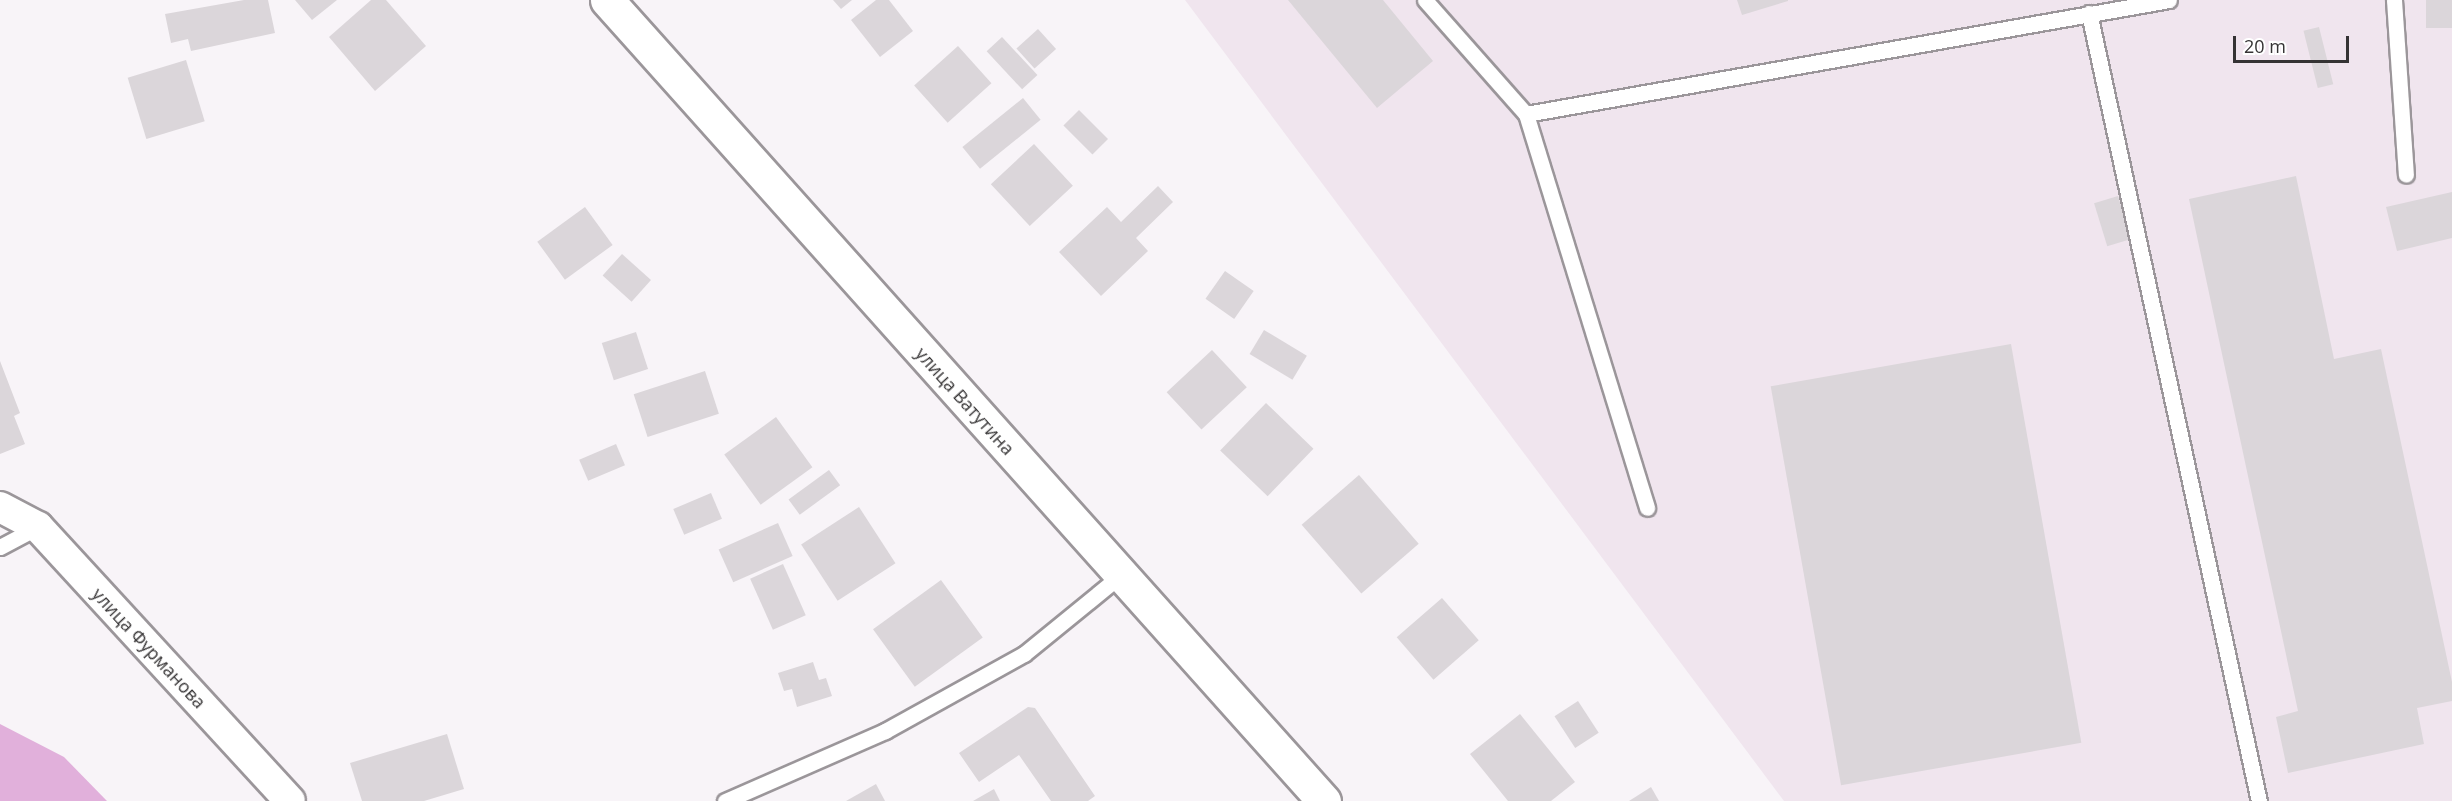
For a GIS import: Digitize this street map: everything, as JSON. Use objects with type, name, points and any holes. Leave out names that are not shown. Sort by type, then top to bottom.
[{"type":"main road","name":"улица Ватутина","points":[[607,0],[1324,801]]},
{"type":"street","name":"улица Фурманова","points":[[0,507],[38,527],[290,801]]},
{"type":"lane","points":[[1425,0],[1526,114],[1647,508]]},
{"type":"lane","points":[[1526,114],[2169,0]]},
{"type":"lane","points":[[2394,0],[2406,175]]},
{"type":"lane","points":[[2089,14],[2259,801]]},
{"type":"lane","points":[[0,547],[38,527]]},
{"type":"lane","points":[[725,801],[885,731],[1024,654],[1121,575]]},
{"type":"shaded area","points":[[1185,0],[2452,0],[2452,801],[1784,801]]},
{"type":"shaded area","points":[[0,724],[64,757],[107,801],[0,801]]},
{"type":"building","points":[[244,0],[268,0],[275,33],[191,51],[188,39],[171,43],[165,14]]},
{"type":"building","points":[[295,0],[337,0],[312,20]]},
{"type":"building","points":[[371,0],[386,0],[426,46],[375,91],[329,37]]},
{"type":"building","points":[[833,0],[852,0],[841,9]]},
{"type":"building","points":[[876,0],[889,0],[913,31],[880,57],[851,20]]},
{"type":"building","points":[[1288,0],[1383,0],[1433,61],[1377,108]]},
{"type":"building","points":[[1737,0],[1788,0],[1788,1],[1742,15]]},
{"type":"building","points":[[2426,0],[2452,0],[2452,28],[2426,28]]},
{"type":"building","points":[[2319,27],[2333,84],[2318,88],[2303,31]]},
{"type":"building","points":[[1038,29],[1056,49],[1035,68],[1016,48]]},
{"type":"building","points":[[1002,37],[1037,75],[1022,89],[987,51]]},
{"type":"building","points":[[958,46],[991,83],[948,123],[914,85]]},
{"type":"building","points":[[186,60],[205,121],[146,139],[128,78]]},
{"type":"building","points":[[1023,98],[1041,120],[980,169],[962,147]]},
{"type":"building","points":[[1079,110],[1108,139],[1092,155],[1063,126]]},
{"type":"building","points":[[1034,144],[1073,186],[1030,226],[991,184]]},
{"type":"building","points":[[2296,176],[2334,359],[2381,349],[2452,682],[2452,701],[2417,708],[2424,744],[2288,773],[2276,717],[2298,711],[2189,199]]},
{"type":"building","points":[[1158,186],[1173,202],[1136,238],[1148,251],[1101,296],[1059,252],[1107,207],[1121,222]]},
{"type":"building","points":[[2452,192],[2452,238],[2397,251],[2386,207]]},
{"type":"building","points":[[2118,196],[2131,239],[2107,246],[2094,203]]},
{"type":"building","points":[[585,207],[613,245],[565,280],[537,242]]},
{"type":"building","points":[[622,254],[651,280],[632,302],[603,276]]},
{"type":"building","points":[[1225,271],[1254,291],[1234,319],[1205,299]]},
{"type":"building","points":[[1264,330],[1307,356],[1292,380],[1250,354]]},
{"type":"building","points":[[636,332],[648,369],[614,380],[602,343]]},
{"type":"building","points":[[2011,344],[2081,743],[1841,785],[1771,386]]},
{"type":"building","points":[[1212,350],[1247,387],[1201,430],[1167,392]]},
{"type":"building","points":[[0,361],[20,413],[14,416],[25,444],[0,454]]},
{"type":"building","points":[[705,371],[719,414],[648,437],[634,394]]},
{"type":"building","points":[[1266,403],[1313,449],[1268,496],[1220,450]]},
{"type":"building","points":[[776,417],[812,467],[761,505],[724,455]]},
{"type":"building","points":[[616,444],[625,465],[588,481],[579,460]]},
{"type":"building","points":[[829,470],[840,485],[800,515],[789,499]]},
{"type":"building","points":[[1359,475],[1419,544],[1361,594],[1302,525]]},
{"type":"building","points":[[711,493],[722,519],[684,535],[673,509]]},
{"type":"building","points":[[859,507],[895,563],[838,601],[801,545]]},
{"type":"building","points":[[778,523],[793,556],[733,582],[719,549]]},
{"type":"building","points":[[783,564],[806,615],[773,630],[750,579]]},
{"type":"building","points":[[941,580],[983,637],[915,687],[873,629]]},
{"type":"building","points":[[1442,598],[1479,640],[1433,680],[1397,637]]},
{"type":"building","points":[[813,662],[819,680],[826,678],[832,696],[797,707],[792,689],[784,691],[778,673]]},
{"type":"building","points":[[1578,701],[1599,733],[1575,748],[1555,716]]},
{"type":"building","points":[[1028,707],[1035,708],[1095,796],[1088,801],[1051,801],[1019,755],[979,782],[959,753]]},
{"type":"building","points":[[1520,714],[1575,782],[1551,801],[1508,801],[1470,754]]},
{"type":"building","points":[[447,734],[464,789],[424,801],[362,801],[350,763]]},
{"type":"building","points":[[876,784],[885,801],[846,801]]},
{"type":"building","points":[[1651,787],[1659,801],[1629,801]]},
{"type":"building","points":[[994,789],[1000,801],[973,801]]}]
